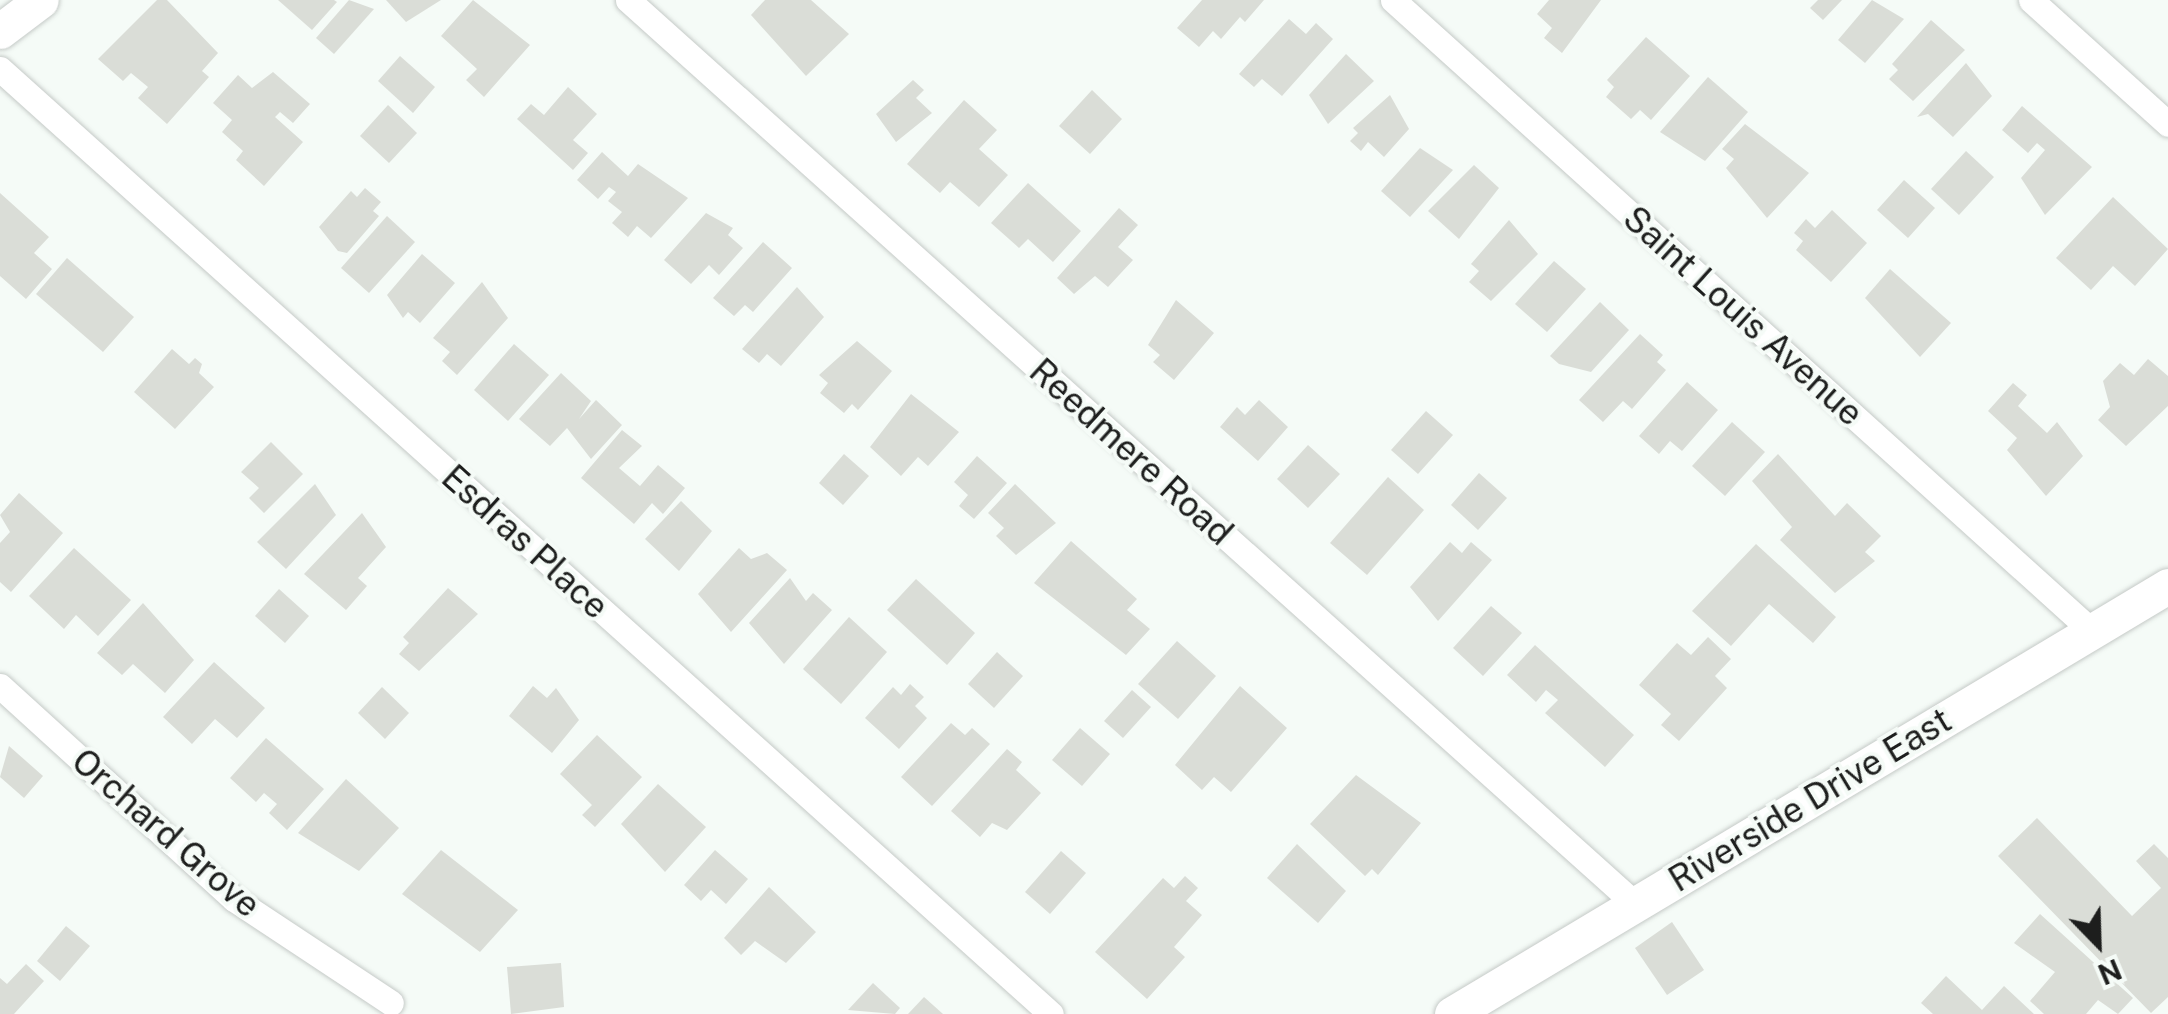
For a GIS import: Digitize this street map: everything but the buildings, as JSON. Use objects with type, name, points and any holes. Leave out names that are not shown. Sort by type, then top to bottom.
[{"type":"main road","points":[[0,32],[41,0]]},
{"type":"main road","name":"Riverside Drive East","points":[[1452,1014],[2168,586]]},
{"type":"street","name":"Reedmere Road","points":[[628,0],[1635,904]]},
{"type":"street","name":"Saint Louis Avenue","points":[[1393,0],[2093,632]]},
{"type":"street","points":[[2031,0],[2168,124]]},
{"type":"street","name":"Esdras Place","points":[[0,69],[1051,1014]]},
{"type":"street","name":"Orchard Grove","points":[[0,686],[234,900],[391,1003]]}]
